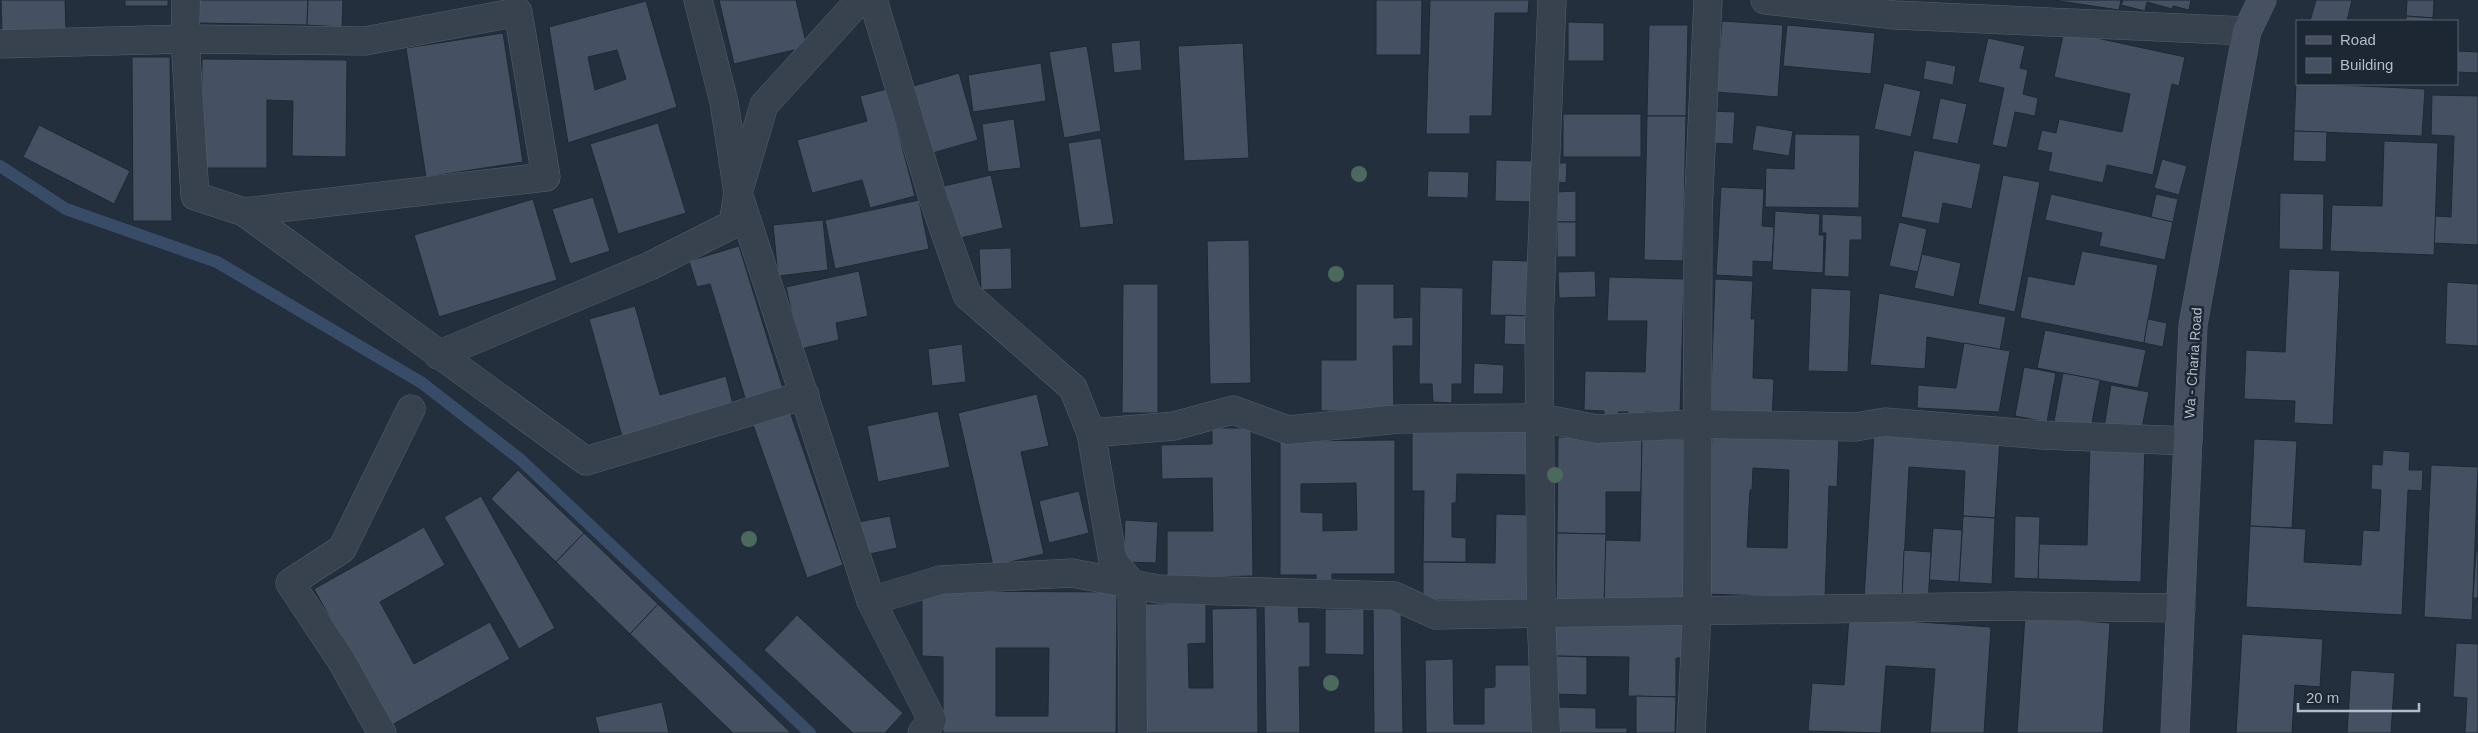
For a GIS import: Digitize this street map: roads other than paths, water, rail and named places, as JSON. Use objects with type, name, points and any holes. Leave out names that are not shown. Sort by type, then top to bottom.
[{"type":"street","points":[[186,0],[185,39],[195,196],[244,212],[586,461],[805,396]]},
{"type":"street","points":[[698,0],[724,102],[738,193],[871,601],[932,720],[922,733]]},
{"type":"street","points":[[438,355],[650,266],[733,224],[738,193],[764,105],[860,0]]},
{"type":"street","points":[[873,0],[934,198],[967,295],[1073,388],[1091,433],[1112,561],[1132,584],[1133,733]]},
{"type":"street","points":[[1546,733],[1541,612],[1539,324],[1552,0]]},
{"type":"street","points":[[1691,733],[1697,612],[1698,213],[1708,0]]},
{"type":"street","points":[[1766,0],[1895,15],[2248,31]]},
{"type":"street","name":"Wa - Charia Road","points":[[2175,733],[2193,326],[2248,31],[2262,0]]},
{"type":"street","points":[[0,44],[185,39],[365,41],[518,12],[546,177],[244,212]]},
{"type":"street","points":[[382,733],[341,660],[290,584],[342,548],[411,409]]},
{"type":"street","points":[[1091,433],[1174,426],[1233,410],[1288,430],[1400,419],[1541,418],[1597,428],[1696,424],[1855,427],[1885,422],[2043,435],[2188,441]]},
{"type":"street","points":[[871,601],[940,580],[1072,573],[1158,589],[1394,596],[1436,615],[2011,606],[2180,608]]},
{"type":"waterway","points":[[0,166],[66,209],[217,262],[422,383],[521,460],[810,733]]}]
